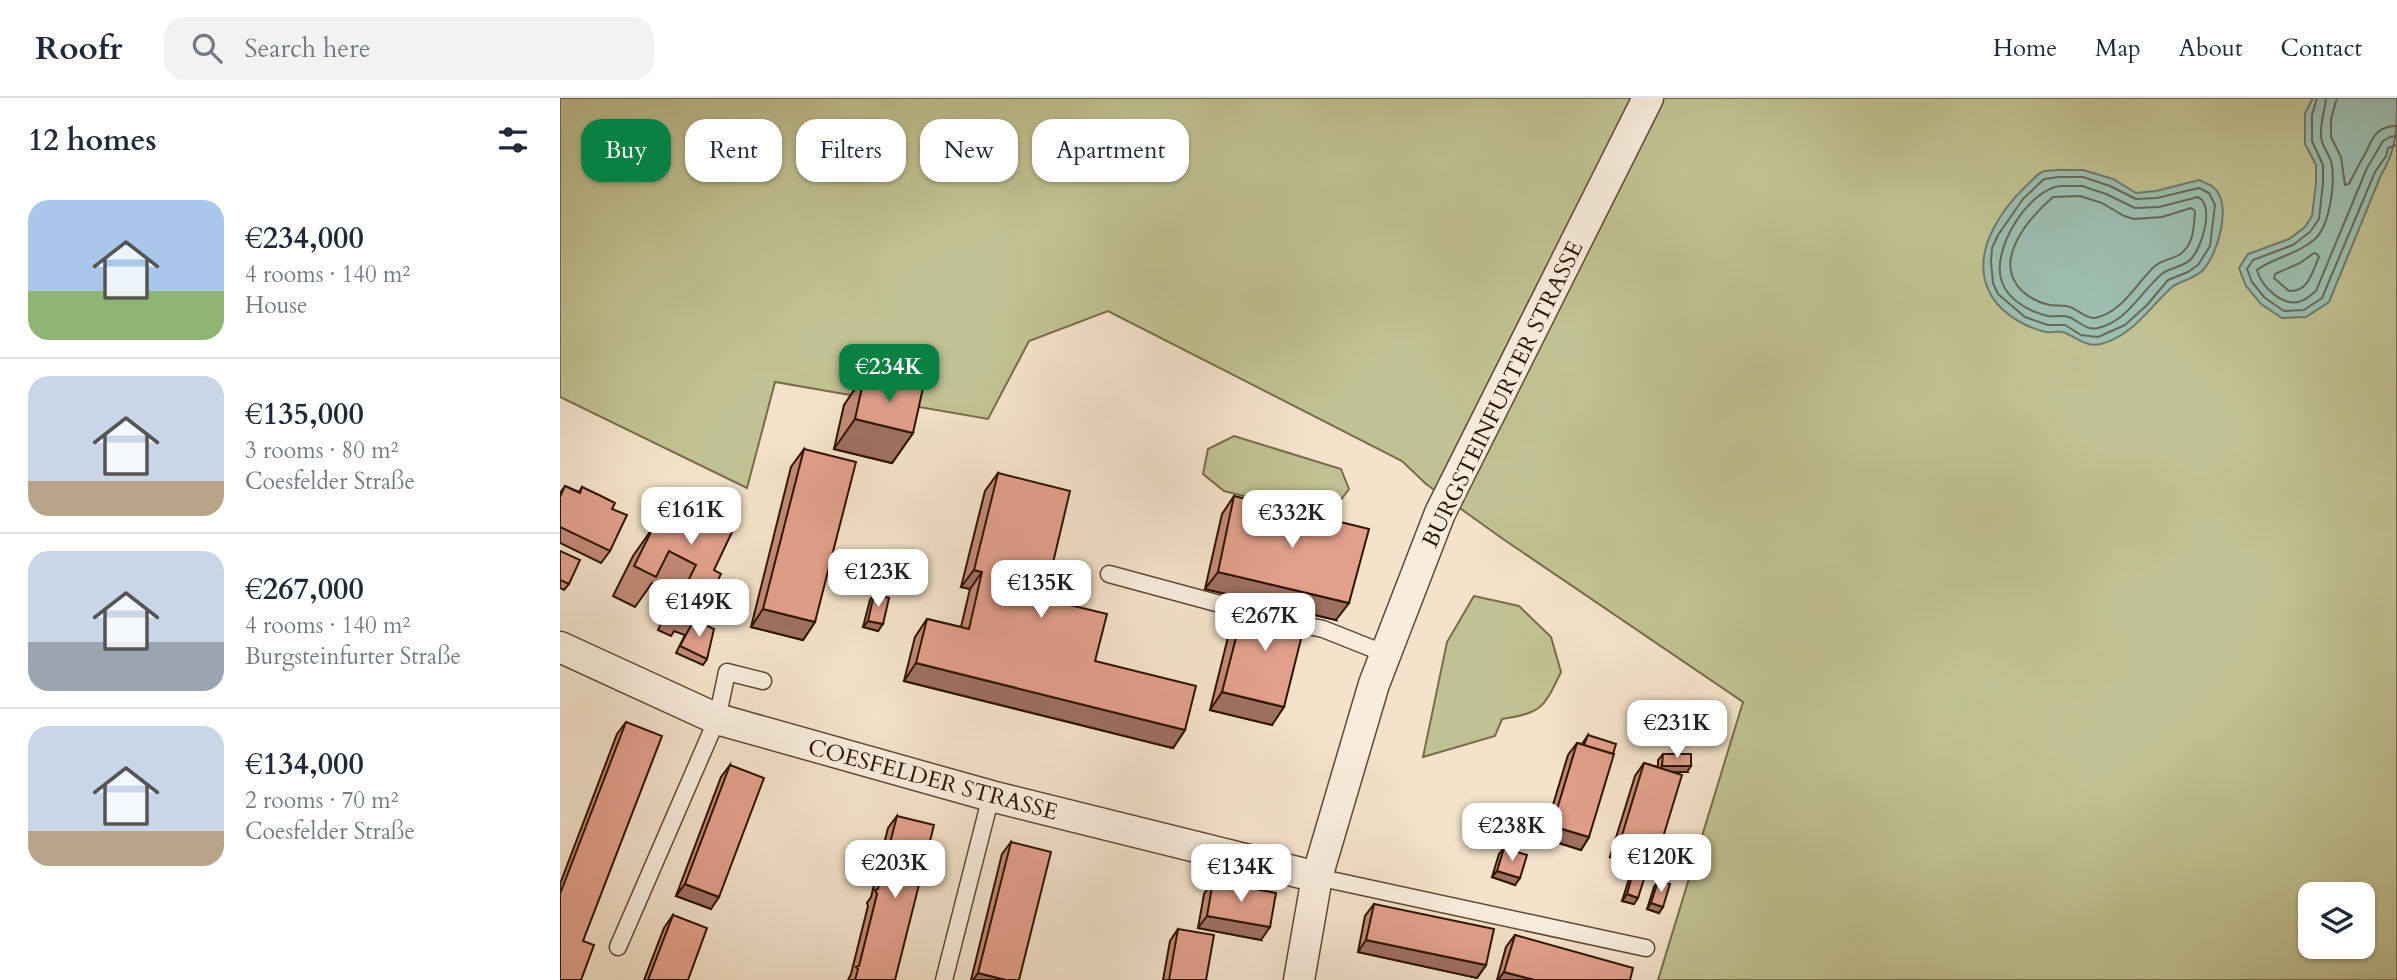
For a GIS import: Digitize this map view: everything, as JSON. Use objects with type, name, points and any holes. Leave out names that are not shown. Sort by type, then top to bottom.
[{"type":"street","name":"BURGSTEINFURTER STRASSE","points":[[1299,980],[1317,877],[1374,684],[1440,513],[1648,98]]},
{"type":"street","name":"COESFELDER STRASSE","points":[[560,647],[717,719],[991,796],[1317,877]]},
{"type":"lane","points":[[1108,574],[1210,603],[1323,629],[1386,654]]},
{"type":"lane","points":[[618,947],[717,719],[727,672],[763,681]]},
{"type":"lane","points":[[944,980],[991,796]]},
{"type":"lane","points":[[1317,877],[1646,948]]},
{"type":"green space","points":[[560,98],[2397,98],[2397,980],[1658,980],[1743,702],[1503,539],[1426,484],[1402,461],[1108,311],[1029,341],[988,419],[775,382],[747,488],[560,397]]},
{"type":"green space","points":[[1234,436],[1341,469],[1349,489],[1328,517],[1224,491],[1203,474],[1208,449]]},
{"type":"green space","points":[[1474,596],[1519,606],[1551,637],[1561,672],[1541,706],[1526,714],[1502,719],[1495,736],[1423,757],[1447,642]]},
{"type":"water","points":[[2313,98],[2397,98],[2395,138],[2329,302],[2306,317],[2282,318],[2261,304],[2246,286],[2239,268],[2248,254],[2289,239],[2305,227],[2312,216],[2316,165],[2305,144],[2305,113]]},
{"type":"water","points":[[2083,170],[2113,179],[2136,193],[2199,180],[2213,187],[2222,204],[2223,216],[2218,241],[2203,270],[2174,285],[2122,335],[2101,344],[2085,343],[2062,332],[2046,332],[2020,322],[2004,311],[1992,297],[1984,275],[1986,247],[2007,207],[2040,173]]},
{"type":"building","points":[[865,374],[923,388],[913,433],[855,419]]},
{"type":"building","points":[[804,449],[856,462],[815,622],[763,609]]},
{"type":"building","points":[[998,473],[1070,491],[1047,588],[1022,582],[1020,593],[1107,614],[1095,661],[1196,686],[1185,730],[916,663],[927,619],[969,629],[982,572],[974,570]]},
{"type":"building","points":[[565,486],[580,493],[582,487],[615,503],[612,509],[627,515],[610,551],[560,527],[560,497]]},
{"type":"building","points":[[1234,496],[1369,529],[1349,603],[1218,572]]},
{"type":"building","points":[[710,501],[736,514],[738,518],[714,570],[721,574],[705,606],[694,600],[692,606],[679,599],[696,565],[669,551],[656,577],[634,566],[654,526],[659,528],[671,502],[701,517]]},
{"type":"building","points":[[560,551],[580,560],[569,584],[560,580]]},
{"type":"building","points":[[874,594],[889,598],[883,624],[868,621]]},
{"type":"building","points":[[1246,599],[1307,615],[1284,707],[1222,692]]},
{"type":"building","points":[[695,620],[714,629],[707,659],[680,646]]},
{"type":"building","points":[[626,722],[662,736],[583,941],[594,945],[581,980],[560,980],[560,894]]},
{"type":"building","points":[[1588,735],[1616,744],[1613,754],[1584,745]]},
{"type":"building","points":[[1577,743],[1614,754],[1589,837],[1552,826]]},
{"type":"building","points":[[1663,754],[1691,754],[1691,766],[1662,766]]},
{"type":"building","points":[[1644,763],[1682,775],[1657,857],[1619,845]]},
{"type":"building","points":[[730,765],[764,778],[719,897],[685,884]]},
{"type":"building","points":[[897,816],[934,825],[895,980],[855,980],[858,969],[856,967],[859,966],[877,894],[875,890],[878,889]]},
{"type":"building","points":[[1011,842],[1051,852],[1019,980],[1006,980],[978,973]]},
{"type":"building","points":[[1504,848],[1527,855],[1520,878],[1497,871]]},
{"type":"building","points":[[1633,872],[1645,876],[1638,898],[1627,894]]},
{"type":"building","points":[[1213,881],[1276,893],[1270,927],[1207,916]]},
{"type":"building","points":[[1658,881],[1670,884],[1663,907],[1651,903]]},
{"type":"building","points":[[1374,904],[1494,929],[1486,965],[1366,940]]},
{"type":"building","points":[[673,915],[707,928],[688,980],[648,980]]},
{"type":"building","points":[[1178,929],[1214,935],[1206,980],[1169,980]]},
{"type":"building","points":[[1515,935],[1633,968],[1630,980],[1535,980],[1504,972]]}]
